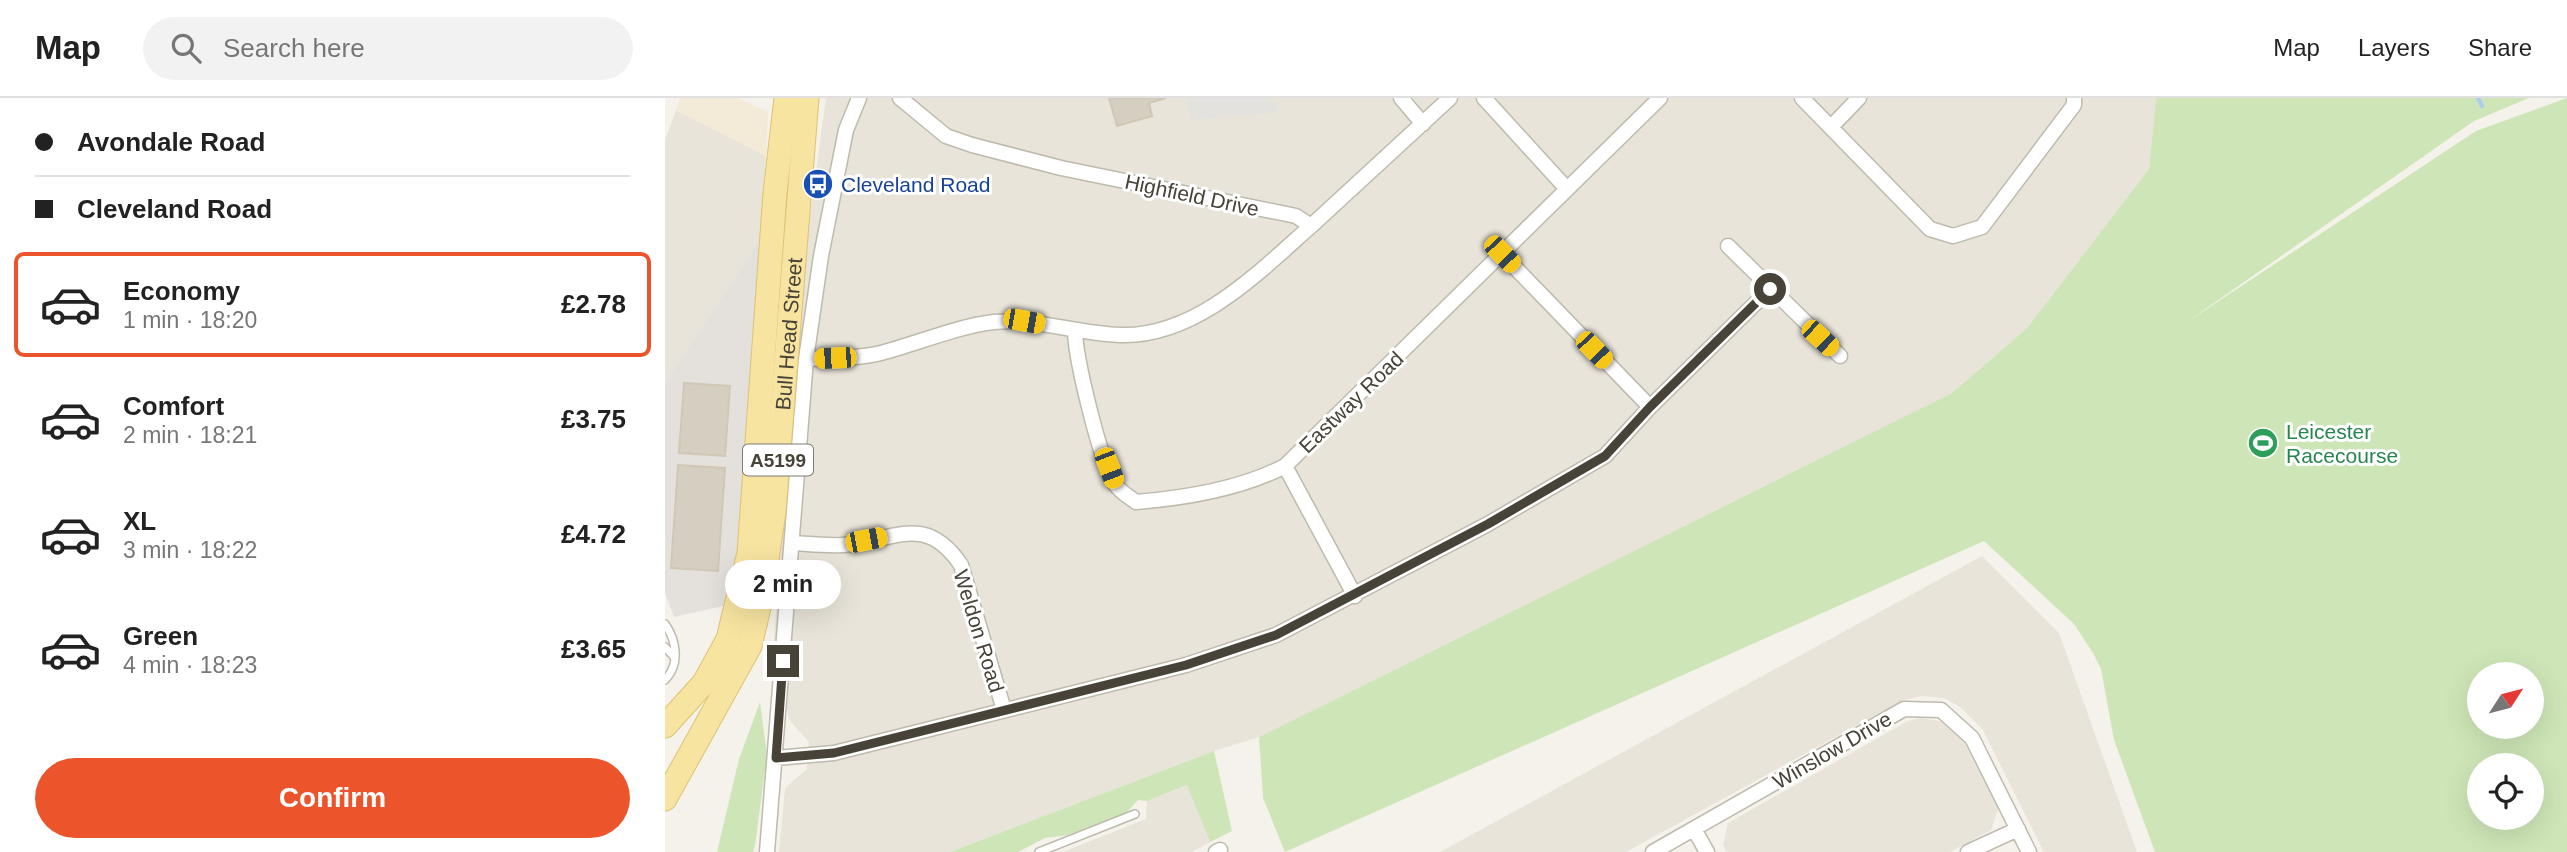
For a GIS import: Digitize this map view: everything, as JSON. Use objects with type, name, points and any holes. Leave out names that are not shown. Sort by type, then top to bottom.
[{"type":"main road","name":"Bull Head Street","points":[[665,726],[704,683],[728,639],[749,553],[775,193],[786,98]]},
{"type":"main road","name":"Bull Head Street","points":[[665,799],[750,646],[761,599],[774,512],[807,98]]},
{"type":"street","points":[[767,852],[806,359],[821,256],[845,130],[859,98]]},
{"type":"street","name":"Highfield Drive","points":[[899,98],[946,135],[972,145],[1061,168],[1296,216],[1311,226]]},
{"type":"street","points":[[1401,98],[1423,124]]},
{"type":"street","points":[[806,359],[877,354],[991,323],[1024,321],[1122,335],[1155,332],[1204,312],[1261,270],[1450,98]]},
{"type":"street","points":[[1483,98],[1567,189]]},
{"type":"street","name":"Eastway Road","points":[[1075,330],[1075,349],[1103,452],[1115,484],[1136,502],[1258,480],[1286,466],[1660,98]]},
{"type":"street","points":[[1802,98],[1930,229],[1953,236],[1982,227],[2074,105],[2074,98]]},
{"type":"street","points":[[1831,127],[1859,98]]},
{"type":"street","points":[[1728,246],[1840,356]]},
{"type":"street","points":[[1502,254],[1650,407]]},
{"type":"street","points":[[776,758],[834,753],[1186,665],[1276,635],[1355,596],[1605,456],[1650,407],[1770,289]]},
{"type":"street","points":[[1286,466],[1355,596]]},
{"type":"street","name":"Weldon Road","points":[[793,543],[843,545],[911,532],[929,535],[949,547],[961,565],[1003,710]]},
{"type":"street","name":"Winslow Drive","points":[[1653,852],[1904,709],[1941,710],[1972,737],[2029,852]]},
{"type":"street","points":[[1694,829],[1707,852]]},
{"type":"street","points":[[1968,852],[2018,830]]},
{"type":"lane","points":[[665,624],[672,634],[675,658],[673,672],[665,680]]},
{"type":"lane","points":[[665,647],[675,658]]},
{"type":"lane","points":[[1038,852],[1135,814]]},
{"type":"shaded area","points":[[680,98],[738,98],[768,112],[766,156],[676,110]]},
{"type":"shaded area","points":[[826,98],[2156,98],[2149,169],[2027,328],[1952,393],[1259,737],[1214,751],[950,852],[779,852],[785,788],[807,769],[809,742],[790,721],[773,654],[799,296]]},
{"type":"shaded area","points":[[1186,98],[1271,98],[1279,112],[1191,120]]},
{"type":"shaded area","points":[[676,110],[766,156],[761,238],[665,382],[665,140]]},
{"type":"shaded area","points":[[761,238],[755,425],[732,591],[723,606],[674,617],[665,593],[665,382]]},
{"type":"shaded area","points":[[1982,556],[2059,633],[2137,852],[2044,852],[1983,730],[1960,707],[1944,698],[1923,696],[1903,700],[1626,852],[1440,852]]},
{"type":"shaded area","points":[[1920,718],[1940,721],[1964,742],[1998,809],[1991,830],[1950,852],[1727,852],[1723,845],[1728,823],[1908,721]]},
{"type":"shaded area","points":[[1188,785],[1210,842],[1192,852],[1063,852],[1146,819],[1147,801]]},
{"type":"green space","name":"Leicester Racecourse","points":[[2156,98],[2529,98],[2474,121],[2187,322],[2476,131],[2567,98],[2567,852],[2155,852],[2114,740],[2101,669],[2093,653],[2074,624],[1984,541],[1285,852],[1263,798],[1259,737],[1952,393],[2027,328],[2149,169]]},
{"type":"green space","points":[[760,702],[767,755],[755,846],[753,852],[717,852],[739,759]]},
{"type":"green space","points":[[1214,751],[1232,831],[1210,842],[1187,785],[1147,801],[1138,800],[1126,813],[1068,835],[1045,838],[1018,852],[950,852]]},
{"type":"building","points":[[1109,98],[1166,98],[1149,103],[1152,116],[1117,126]]},
{"type":"building","points":[[684,383],[730,386],[725,456],[679,453]]},
{"type":"building","points":[[678,465],[725,468],[718,571],[671,568]]},
{"type":"waterway","points":[[2478,98],[2482,106]]},
{"type":"place","name":"Cleveland Road","points":[[818,184]]},
{"type":"place","name":"Leicester Racecourse","points":[[2263,443]]},
{"type":"route","points":[[783,661],[776,758],[834,753],[1186,665],[1276,635],[1488,524],[1605,456],[1650,407],[1770,289]]}]
